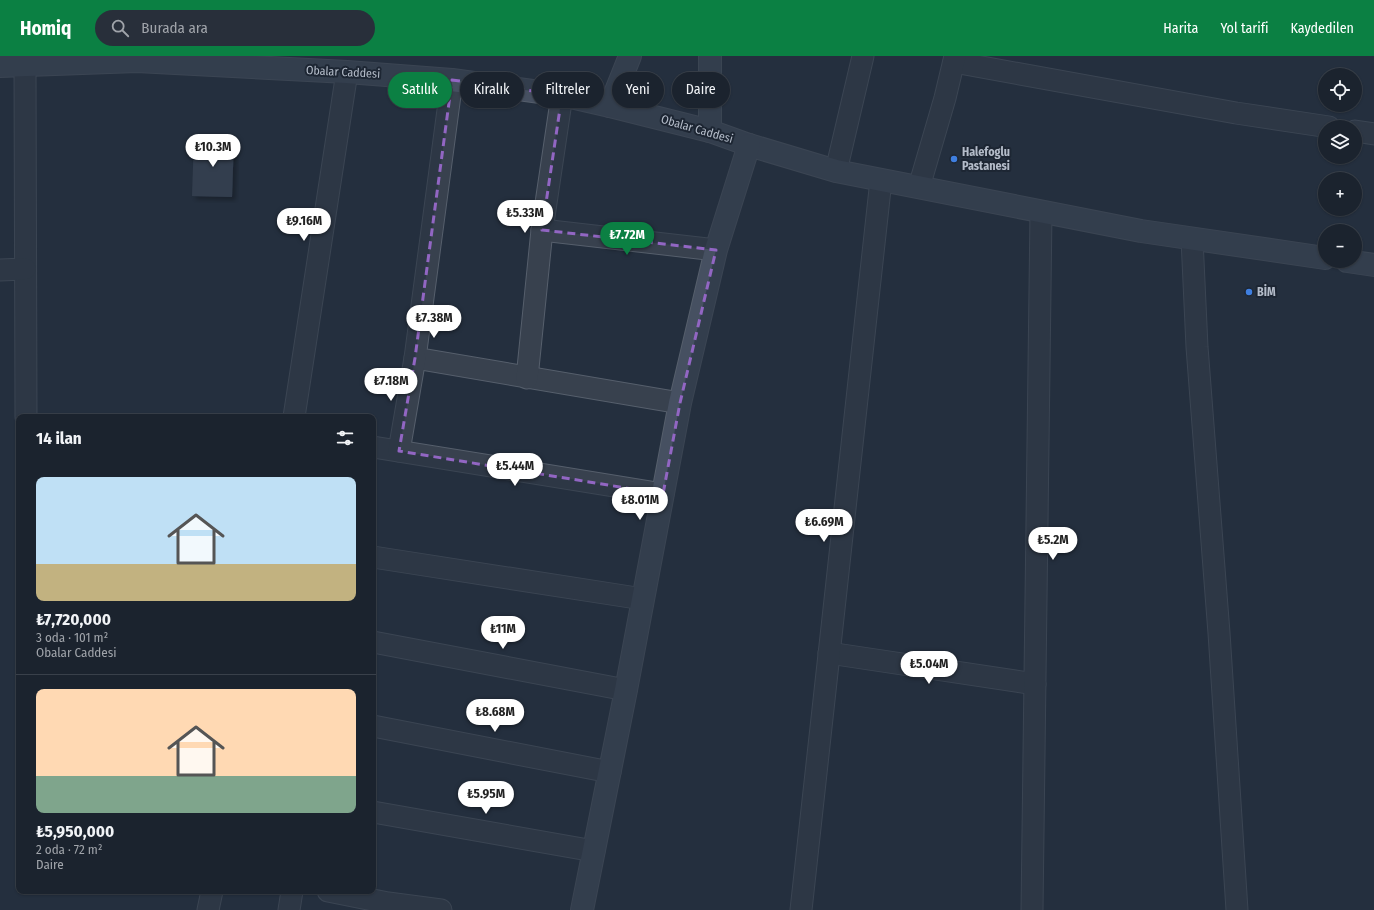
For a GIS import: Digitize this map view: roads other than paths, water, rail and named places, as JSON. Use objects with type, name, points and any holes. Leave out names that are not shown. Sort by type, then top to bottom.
[{"type":"main road","points":[[610,106],[630,56]]},
{"type":"main road","points":[[710,56],[710,131]]},
{"type":"main road","name":"Obalar Caddesi","points":[[0,66],[137,61],[388,75]]},
{"type":"main road","name":"Obalar Caddesi","points":[[452,80],[532,91]]},
{"type":"main road","name":"Obalar Caddesi","points":[[604,105],[710,131],[750,145],[836,171],[1141,231],[1318,257]]},
{"type":"main road","points":[[582,910],[626,690],[680,403],[716,250],[750,145]]},
{"type":"main road","points":[[1362,263],[1374,265]]},
{"type":"street","points":[[836,171],[864,56]]},
{"type":"street","points":[[919,187],[955,59],[1236,113],[1318,125]]},
{"type":"street","points":[[25,65],[26,414]]},
{"type":"street","points":[[294,414],[347,72]]},
{"type":"street","points":[[399,451],[415,358],[448,108]]},
{"type":"street","points":[[527,378],[542,230],[560,108]]},
{"type":"street","points":[[1362,132],[1374,134]]},
{"type":"street","points":[[801,910],[881,180]]},
{"type":"street","points":[[1032,910],[1041,212]]},
{"type":"street","points":[[542,230],[716,250]]},
{"type":"street","points":[[1192,239],[1197,346],[1218,617],[1237,910]]},
{"type":"street","points":[[0,270],[25,269]]},
{"type":"street","points":[[415,358],[680,403]]},
{"type":"street","points":[[376,447],[663,494]]},
{"type":"street","points":[[376,558],[643,599]]},
{"type":"street","points":[[376,643],[626,690]]},
{"type":"street","points":[[829,653],[1035,684]]},
{"type":"street","points":[[376,727],[610,772]]},
{"type":"street","points":[[376,813],[594,851]]},
{"type":"street","points":[[208,910],[211,894]]},
{"type":"street","points":[[289,910],[292,894]]},
{"type":"street","points":[[340,894],[387,906],[441,910]]},
{"type":"place","name":"Halefoglu Pastanesi","points":[[954,159]]},
{"type":"place","name":"BİM","points":[[1249,292]]}]
